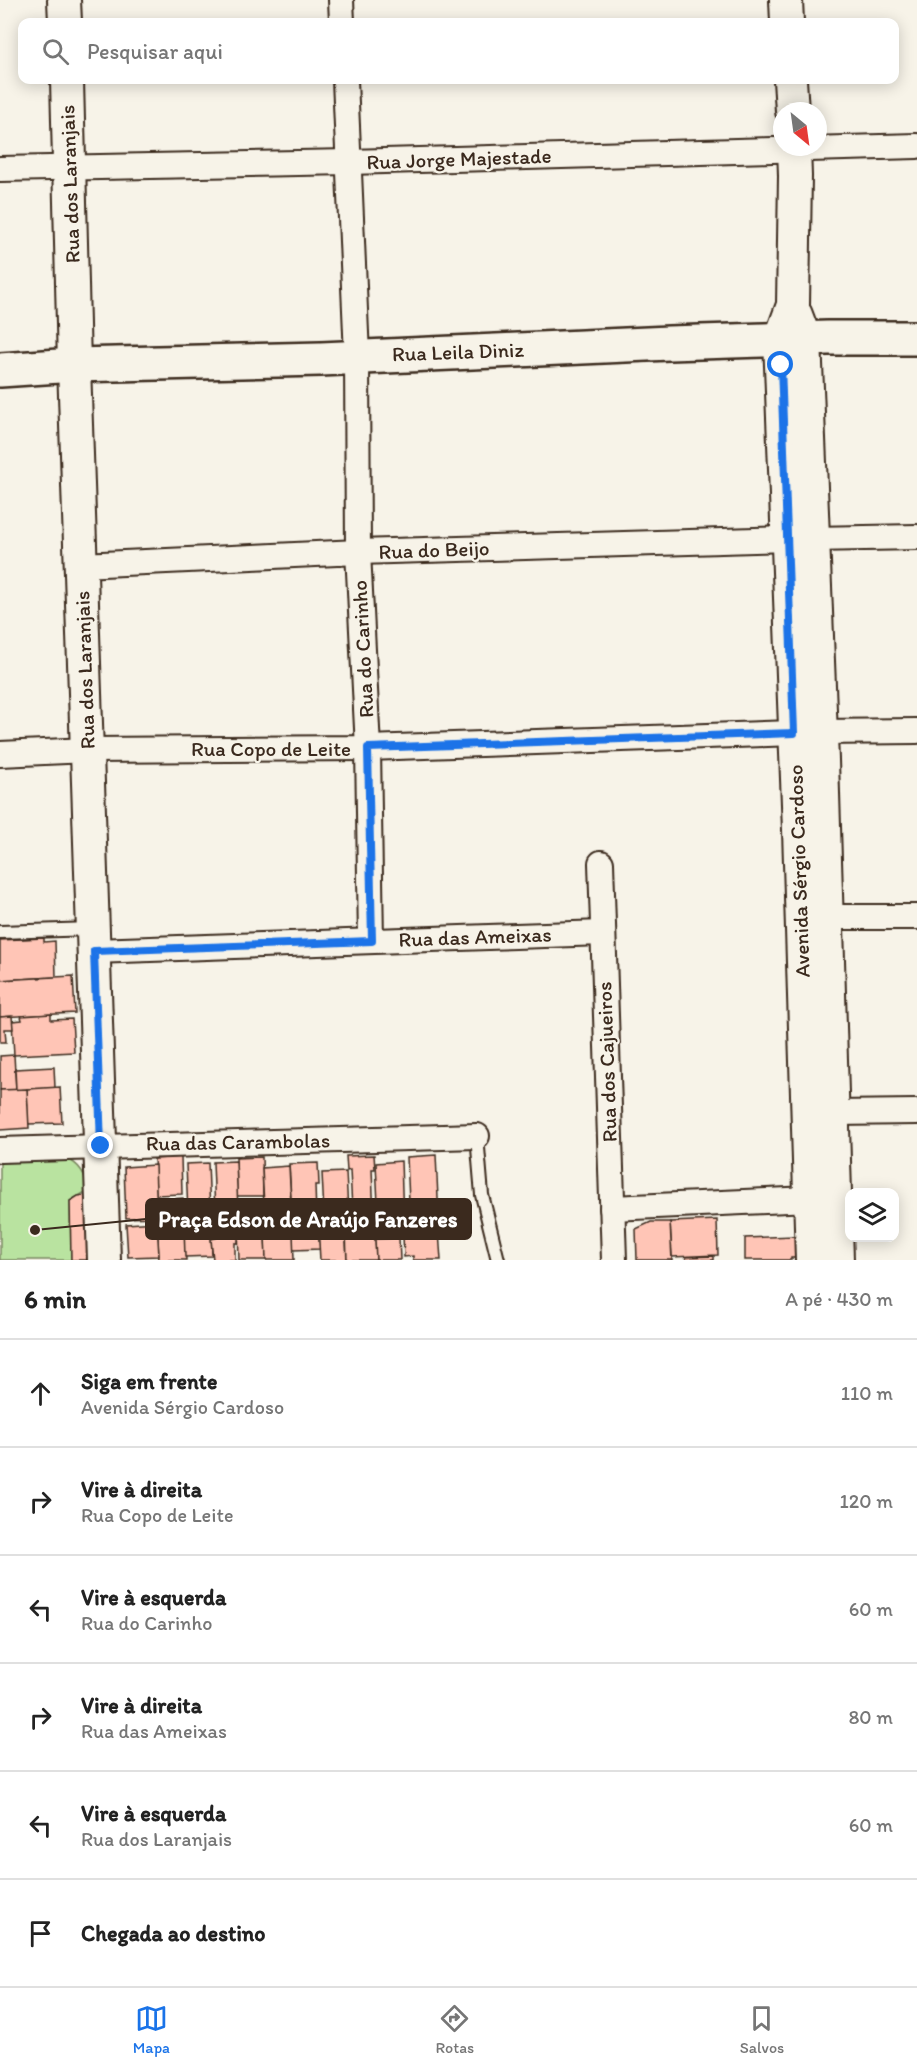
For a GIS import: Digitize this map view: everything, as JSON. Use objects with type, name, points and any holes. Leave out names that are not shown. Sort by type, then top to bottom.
[{"type":"main road","name":"Rua Leila Diniz","points":[[0,370],[74,365],[321,358],[792,339],[917,338]]},
{"type":"street","points":[[64,0],[65,18]]},
{"type":"street","points":[[341,0],[342,18]]},
{"type":"street","points":[[786,0],[787,18]]},
{"type":"street","name":"Rua dos Laranjais","points":[[67,84],[74,365],[105,1260]]},
{"type":"street","name":"Rua do Carinho","points":[[345,84],[357,356],[358,552],[368,748],[372,941]]},
{"type":"street","points":[[790,84],[791,102]]},
{"type":"street","name":"Rua Jorge Majestade","points":[[827,148],[917,146]]},
{"type":"street","name":"Rua Jorge Majestade","points":[[0,169],[773,150]]},
{"type":"street","name":"Avenida Sérgio Cardoso","points":[[794,156],[792,339],[812,829],[823,1199],[837,1260]]},
{"type":"street","name":"Rua do Beijo","points":[[81,565],[358,552],[917,537]]},
{"type":"street","name":"Rua Copo de Leite","points":[[0,754],[88,750],[368,748],[807,732],[917,731]]},
{"type":"street","name":"Rua dos Cajueiros","points":[[601,863],[614,1260]]},
{"type":"street","points":[[814,918],[917,917]]},
{"type":"street","name":"Rua das Ameixas","points":[[94,940],[372,941],[603,933]]},
{"type":"street","points":[[820,1114],[917,1112]]},
{"type":"street","name":"Rua das Carambolas","points":[[0,1150],[477,1136]]},
{"type":"street","points":[[612,1208],[823,1199]]},
{"type":"street","name":"Avenida Sérgio Cardoso","points":[[812,1260],[823,1199]]},
{"type":"lane","points":[[0,932],[94,940]]},
{"type":"lane","points":[[477,1136],[482,1195],[498,1260]]},
{"type":"green space","points":[[65,1158],[79,1167],[87,1185],[87,1191],[70,1201],[71,1260],[0,1260],[0,1162]]},
{"type":"building","points":[[44,938],[44,942],[55,941],[56,977],[0,980],[0,940]]},
{"type":"building","points":[[73,976],[75,1013],[0,1017],[0,980]]},
{"type":"building","points":[[51,1014],[51,1020],[72,1019],[74,1052],[14,1055],[12,1021],[22,1020],[21,1016]]},
{"type":"building","points":[[12,1016],[13,1029],[5,1029],[6,1042],[0,1042],[0,1017]]},
{"type":"building","points":[[14,1055],[16,1090],[0,1090],[0,1056]]},
{"type":"building","points":[[54,1067],[55,1088],[16,1090],[15,1069]]},
{"type":"building","points":[[60,1087],[62,1123],[28,1124],[27,1089]]},
{"type":"building","points":[[27,1089],[29,1128],[0,1130],[0,1090]]},
{"type":"building","points":[[374,1155],[375,1169],[372,1169],[374,1220],[364,1220],[364,1208],[352,1208],[350,1170],[347,1171],[346,1156]]},
{"type":"building","points":[[436,1155],[439,1220],[403,1221],[402,1201],[409,1201],[407,1157]]},
{"type":"building","points":[[181,1157],[182,1194],[156,1195],[154,1159]]},
{"type":"building","points":[[262,1157],[263,1196],[237,1196],[236,1158]]},
{"type":"building","points":[[236,1161],[238,1211],[215,1212],[213,1162]]},
{"type":"building","points":[[401,1161],[403,1221],[379,1223],[376,1163]]},
{"type":"building","points":[[208,1163],[210,1213],[188,1214],[186,1164]]},
{"type":"building","points":[[318,1163],[319,1185],[315,1185],[316,1216],[292,1217],[289,1164]]},
{"type":"building","points":[[155,1165],[157,1217],[126,1218],[124,1167]]},
{"type":"building","points":[[289,1166],[292,1223],[265,1225],[262,1168]]},
{"type":"building","points":[[346,1172],[348,1212],[324,1213],[322,1173]]},
{"type":"building","points":[[94,1194],[96,1260],[71,1260],[70,1201],[78,1196]]},
{"type":"building","points":[[183,1198],[186,1260],[159,1260],[156,1200]]},
{"type":"building","points":[[717,1220],[718,1255],[672,1257],[670,1222]]},
{"type":"building","points":[[157,1222],[159,1256],[128,1257],[126,1224]]},
{"type":"building","points":[[318,1222],[320,1249],[293,1250],[292,1223]]},
{"type":"building","points":[[651,1222],[670,1222],[672,1260],[637,1260],[636,1229]]},
{"type":"building","points":[[345,1223],[347,1260],[320,1260],[318,1224]]},
{"type":"building","points":[[211,1225],[212,1256],[185,1257],[184,1227]]},
{"type":"building","points":[[265,1225],[266,1260],[239,1260],[238,1226]]},
{"type":"building","points":[[375,1229],[376,1260],[347,1260],[346,1231]]},
{"type":"building","points":[[238,1230],[235,1260],[213,1260],[211,1239],[216,1238],[215,1231]]},
{"type":"building","points":[[439,1232],[441,1260],[413,1260],[413,1256],[404,1257],[403,1236],[412,1235],[412,1233]]},
{"type":"building","points":[[293,1234],[294,1260],[266,1260],[265,1236]]},
{"type":"building","points":[[795,1236],[796,1258],[791,1258],[791,1260],[745,1260],[745,1238]]},
{"type":"building","points":[[399,1238],[400,1260],[376,1260],[375,1239]]},
{"type":"building","points":[[714,1256],[714,1260],[686,1260],[686,1257]]},
{"type":"place","name":"Praça Edson de Araújo Fanzeres","points":[[35,1230]]},
{"type":"route","points":[[101,1146],[94,951],[372,941],[368,748],[794,733],[781,365]]}]
